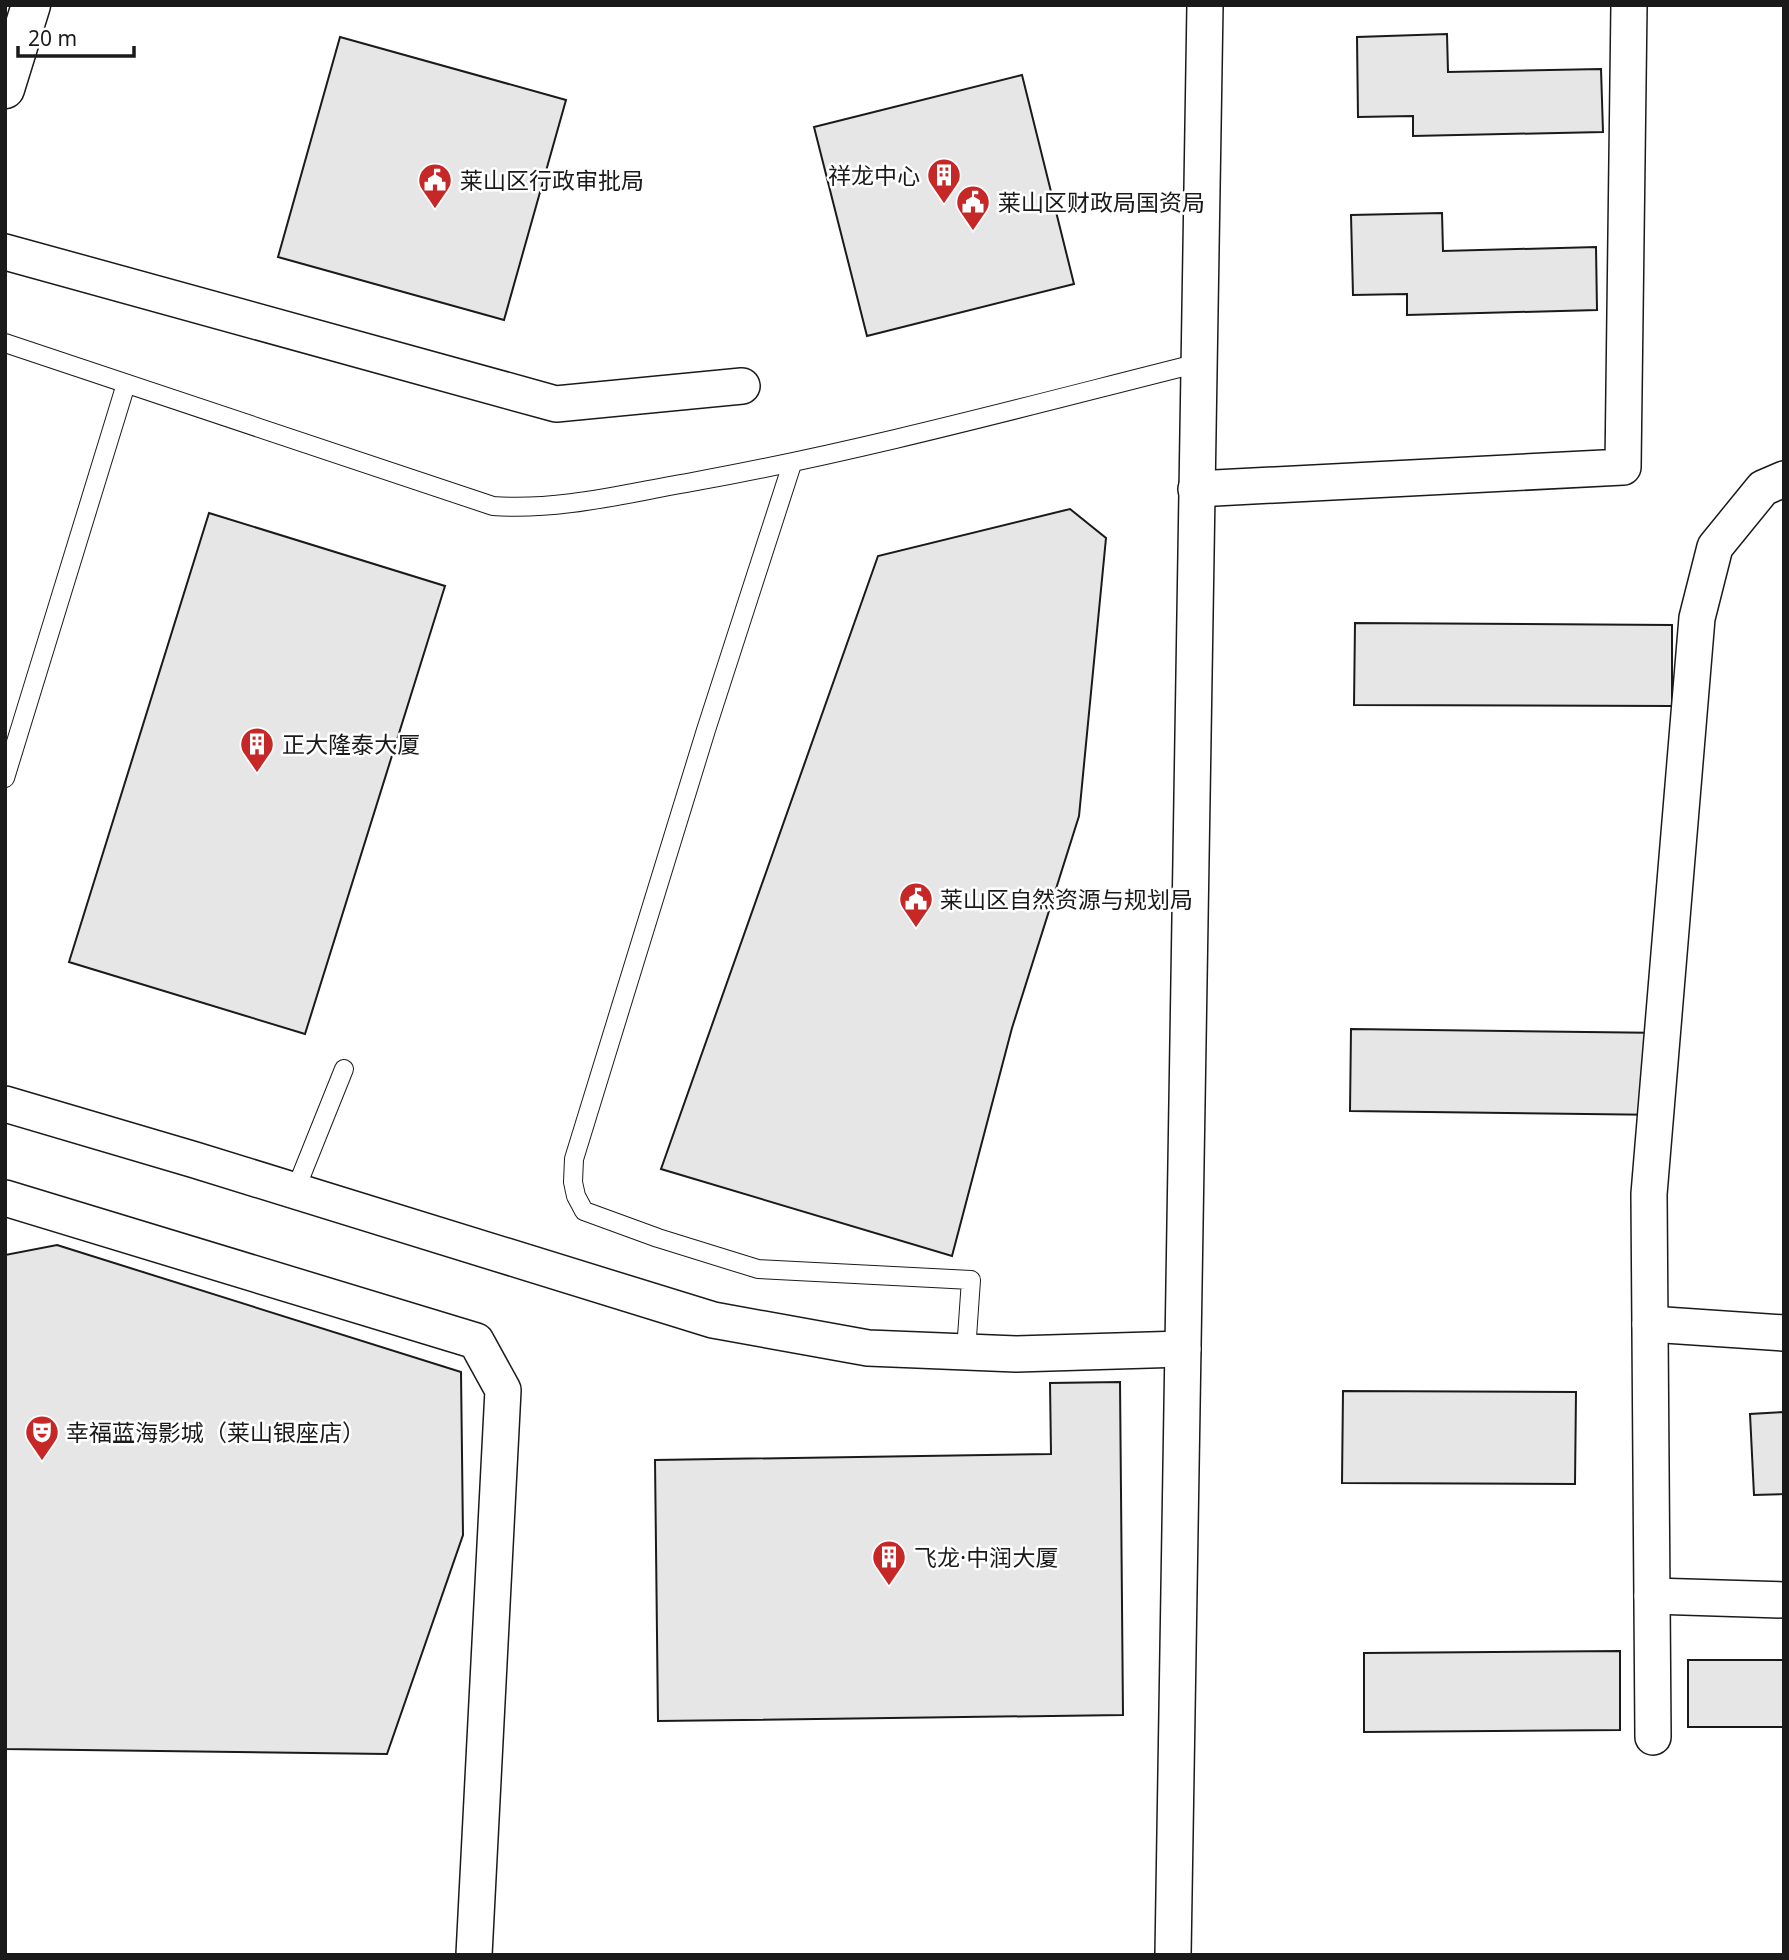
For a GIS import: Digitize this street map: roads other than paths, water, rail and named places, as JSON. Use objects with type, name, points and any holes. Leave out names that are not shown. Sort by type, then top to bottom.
[{"type":"main road","points":[[5,89],[31,5]]},
{"type":"street","points":[[1173,1955],[1205,5]]},
{"type":"street","points":[[1196,489],[1623,467],[1629,5]]},
{"type":"street","points":[[5,253],[556,404],[742,386]]},
{"type":"street","points":[[1653,1737],[1649,1194],[1697,618],[1715,547],[1763,488],[1784,479]]},
{"type":"street","points":[[5,1104],[713,1320],[868,1348],[1016,1354],[1183,1349]]},
{"type":"street","points":[[5,1198],[475,1340],[503,1390],[474,1955]]},
{"type":"street","points":[[1650,1324],[1784,1333]]},
{"type":"street","points":[[1652,1597],[1784,1600]]},
{"type":"lane","points":[[5,343],[493,506],[523,508],[581,502],[792,464],[1199,363]]},
{"type":"lane","points":[[5,778],[127,383]]},
{"type":"lane","points":[[792,464],[706,730],[574,1159],[573,1182],[576,1196],[584,1211],[658,1238],[758,1269],[971,1280],[966,1351]]},
{"type":"lane","points":[[295,1191],[344,1069]]},
{"type":"place","name":"祥龙中心","points":[[944,205]]},
{"type":"place","name":"莱山区行政审批局","points":[[435,210]]},
{"type":"place","name":"莱山区财政局国资局","points":[[973,232]]},
{"type":"place","name":"正大隆泰大厦","points":[[257,774]]},
{"type":"place","name":"莱山区自然资源与规划局","points":[[916,929]]},
{"type":"place","name":"幸福蓝海影城（莱山银座店）","points":[[42,1462]]},
{"type":"place","name":"飞龙·中润大厦","points":[[889,1587]]}]
